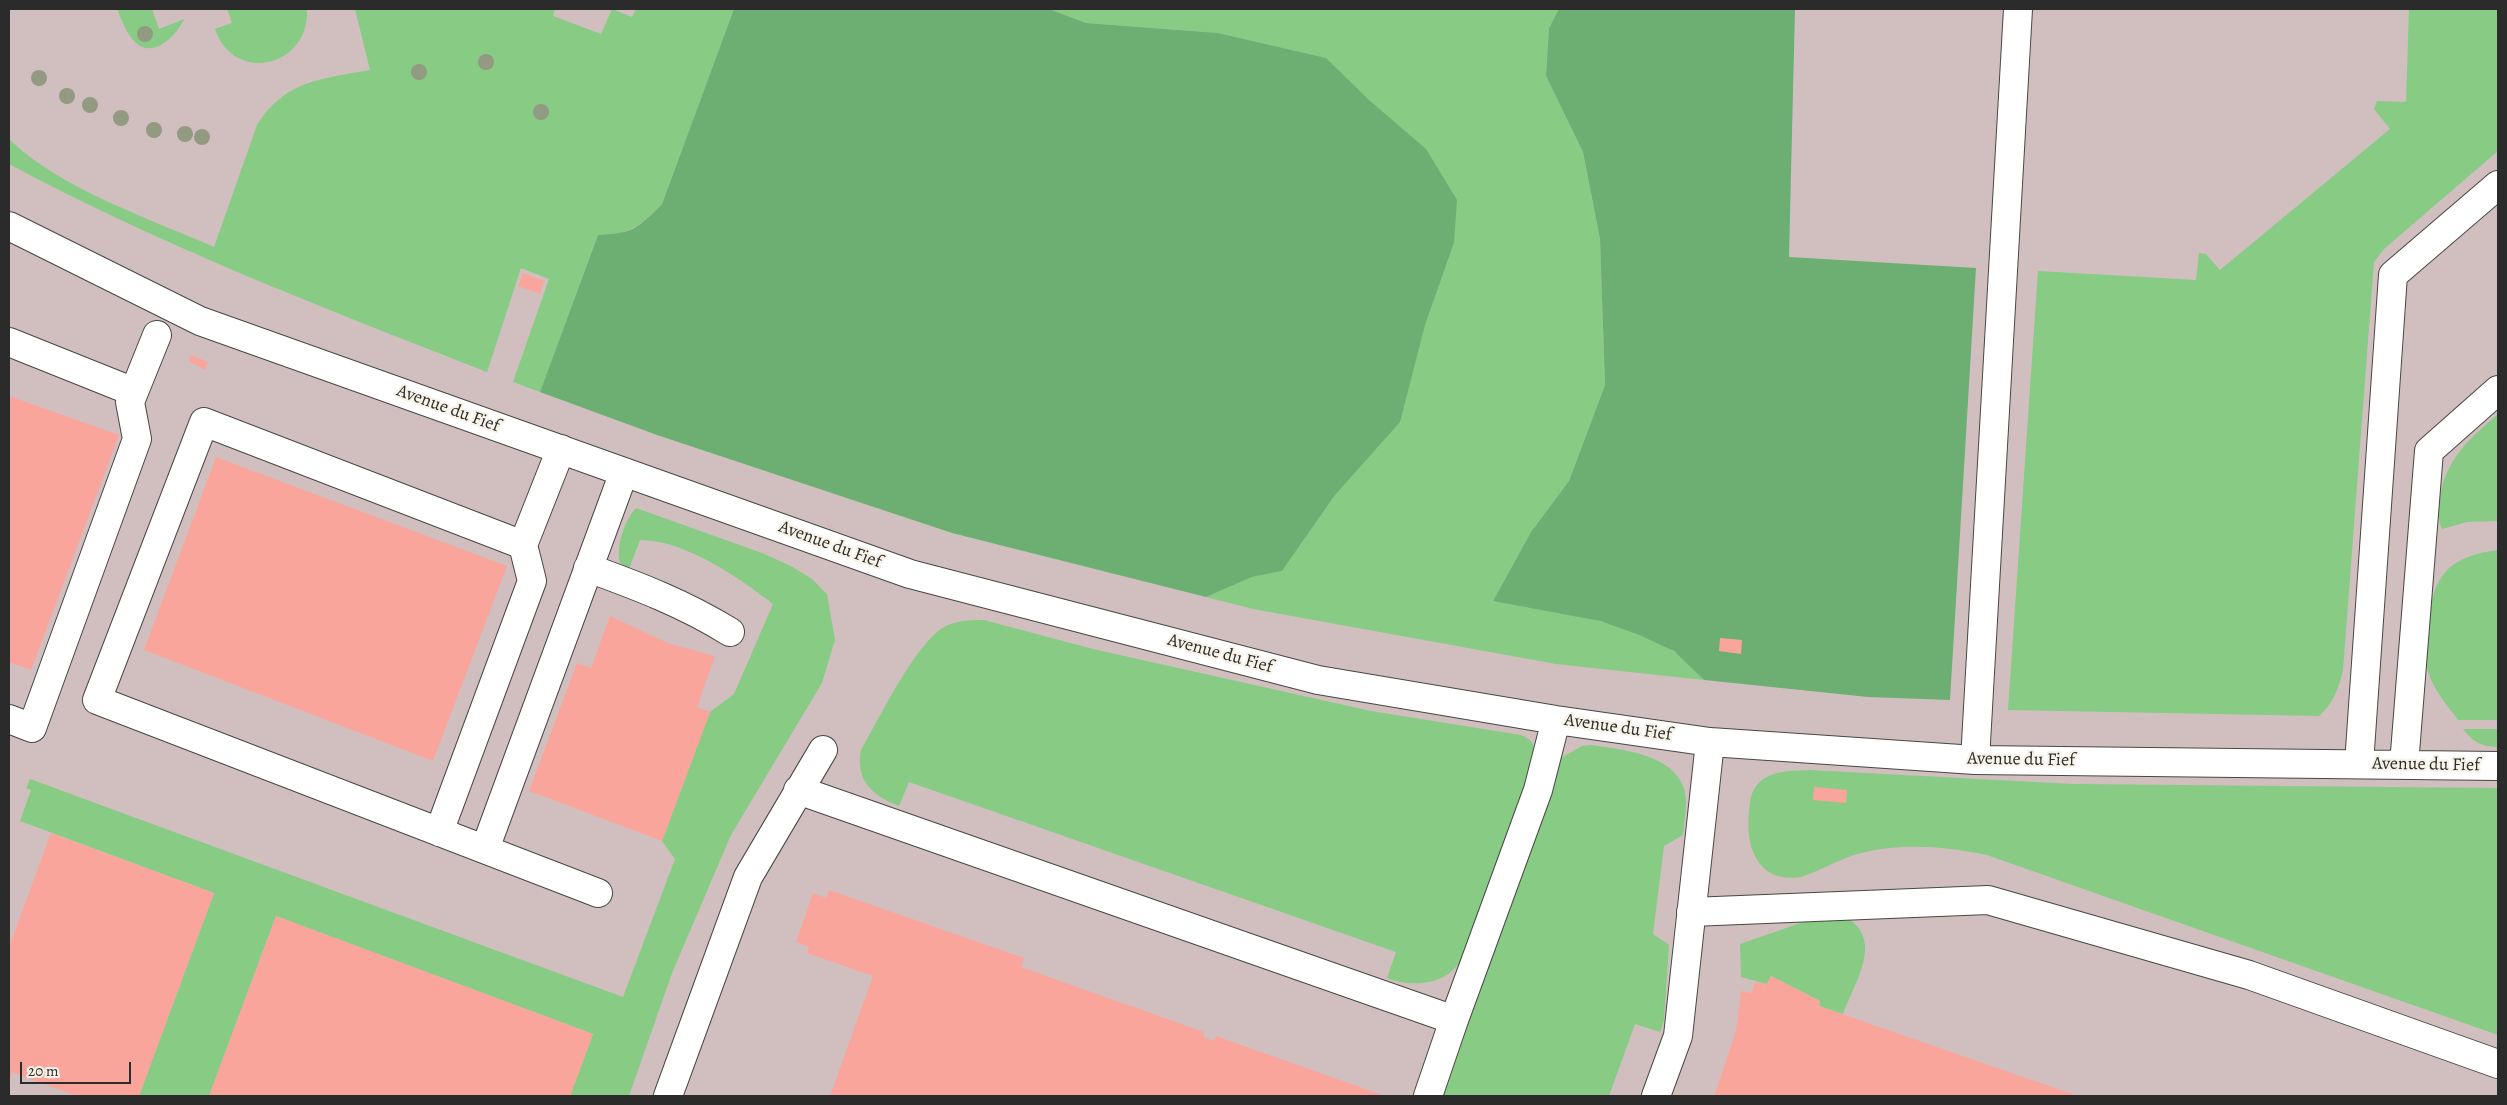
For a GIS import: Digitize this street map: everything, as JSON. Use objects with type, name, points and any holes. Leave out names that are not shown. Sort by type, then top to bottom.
[{"type":"street","points":[[1975,760],[2018,9]]},
{"type":"street","points":[[2359,764],[2394,275],[2498,185]]},
{"type":"street","name":"Avenue du Fief","points":[[9,226],[200,321],[910,574],[1318,680],[1556,720],[1710,742],[1975,760],[2498,766]]},
{"type":"street","points":[[9,720],[32,728],[137,439],[130,402],[157,335]]},
{"type":"street","points":[[9,342],[134,392]]},
{"type":"street","points":[[2404,765],[2429,450],[2498,390]]},
{"type":"street","points":[[524,544],[204,422],[97,700],[598,893]]},
{"type":"street","points":[[439,832],[532,581],[524,544],[560,449]]},
{"type":"street","points":[[485,849],[624,472]]},
{"type":"street","points":[[588,568],[654,592],[699,613],[730,632]]},
{"type":"street","points":[[1428,1096],[1538,790],[1556,720]]},
{"type":"street","points":[[1656,1096],[1678,1036],[1710,742]]},
{"type":"street","points":[[668,1096],[748,877],[823,750]]},
{"type":"street","points":[[798,790],[1454,1020]]},
{"type":"street","points":[[1691,912],[1988,900],[2250,976],[2498,1064]]},
{"type":"shaded area","points":[[9,9],[2498,9],[2498,1096],[9,1096]]},
{"type":"green space","points":[[117,9],[152,9],[159,29],[184,19],[176,32],[164,43],[157,47],[143,47],[136,43],[130,35]]},
{"type":"green space","points":[[227,9],[307,9],[305,29],[297,44],[284,56],[269,62],[253,63],[238,58],[225,47],[215,29],[232,23]]},
{"type":"green space","points":[[355,9],[555,9],[553,16],[601,34],[612,9],[632,17],[636,9],[734,9],[662,204],[647,219],[634,228],[620,233],[598,235],[540,392],[513,382],[549,279],[521,268],[487,372],[305,300],[185,249],[67,194],[9,164],[9,139],[29,156],[79,187],[135,214],[214,247],[257,125],[268,110],[292,90],[306,84],[321,79],[370,70]]},
{"type":"green space","points":[[734,9],[1049,9],[1086,23],[1218,33],[1326,58],[1369,100],[1426,149],[1457,200],[1454,243],[1425,325],[1400,422],[1335,495],[1282,571],[1252,577],[1206,597],[952,533],[657,435],[540,392],[598,235],[620,233],[634,228],[647,219],[662,204]]},
{"type":"green space","points":[[1049,9],[1559,9],[1549,28],[1546,76],[1583,152],[1600,239],[1605,385],[1569,481],[1531,532],[1493,601],[1585,618],[1631,631],[1673,651],[1704,680],[1556,664],[1253,609],[1206,597],[1252,577],[1282,571],[1335,495],[1425,325],[1454,243],[1369,100],[1325,58],[1218,33],[1086,23]]},
{"type":"green space","points":[[1559,9],[1795,9],[1789,257],[1976,268],[1950,700],[1868,697],[1704,680],[1674,651],[1637,634],[1600,621],[1493,601],[1531,532],[1569,481],[1605,385],[1600,239],[1583,152],[1546,76],[1549,28]]},
{"type":"green space","points":[[2409,9],[2498,9],[2498,151],[2384,249],[2374,262],[2343,670],[2332,701],[2319,716],[2008,710],[2038,271],[2196,280],[2199,253],[2206,254],[2220,270],[2390,129],[2374,109],[2377,101],[2406,102]]},
{"type":"green space","points":[[2498,414],[2498,521],[2467,522],[2442,529],[2439,518],[2439,506],[2447,472],[2460,451]]},
{"type":"green space","points":[[636,508],[762,553],[791,566],[812,579],[827,594],[835,640],[822,683],[731,835],[672,973],[629,1096],[570,1096],[593,1034],[276,916],[209,1096],[139,1096],[214,893],[20,821],[31,790],[26,788],[30,779],[623,997],[675,859],[662,841],[710,712],[734,694],[773,604],[727,572],[693,553],[675,546],[640,540],[629,569],[620,563],[619,549],[622,534]]},
{"type":"green space","points":[[2498,550],[2498,720],[2458,720],[2430,678],[2427,666],[2426,655],[2433,596],[2438,583],[2454,565],[2465,558]]},
{"type":"green space","points":[[984,620],[1093,649],[1371,711],[1521,735],[1528,738],[1534,746],[1535,756],[1482,921],[1470,949],[1462,961],[1452,971],[1437,980],[1420,983],[1395,981],[1387,978],[1396,952],[909,782],[899,806],[881,797],[868,786],[864,779],[860,761],[861,750],[898,683],[921,649],[944,627],[962,621]]},
{"type":"green space","points":[[2463,729],[2498,729],[2498,747],[2478,743]]},
{"type":"green space","points":[[1591,745],[1620,749],[1664,764],[1675,773],[1683,785],[1686,800],[1683,835],[1664,846],[1653,934],[1669,945],[1664,1020],[1660,1032],[1635,1024],[1609,1096],[1439,1096],[1559,759],[1582,746]]},
{"type":"green space","points":[[1809,770],[2073,784],[2498,788],[2498,1035],[1987,855],[1954,849],[1887,848],[1854,855],[1801,877],[1786,878],[1774,875],[1757,860],[1752,850],[1748,825],[1752,795],[1758,784],[1766,777],[1784,772]]},
{"type":"green space","points":[[1842,915],[1855,924],[1863,935],[1865,947],[1860,974],[1843,1014],[1819,1006],[1820,1001],[1771,976],[1767,984],[1741,977],[1740,944],[1815,918]]},
{"type":"building","points":[[523,273],[544,281],[540,294],[518,286]]},
{"type":"building","points":[[191,355],[208,362],[205,370],[189,361]]},
{"type":"building","points":[[12,397],[119,435],[31,670],[9,662],[9,398]]},
{"type":"building","points":[[216,457],[507,566],[433,761],[144,650]]},
{"type":"building","points":[[610,616],[670,644],[715,656],[697,707],[710,712],[662,841],[529,791],[577,663],[591,668]]},
{"type":"building","points":[[1720,638],[1742,640],[1741,654],[1719,651]]},
{"type":"building","points":[[1814,787],[1847,790],[1846,803],[1813,800]]},
{"type":"building","points":[[51,833],[214,893],[139,1096],[77,1096],[12,1072],[9,1081],[9,947]]},
{"type":"building","points":[[829,890],[1024,958],[1021,967],[1204,1032],[1203,1037],[1214,1041],[1216,1036],[1385,1096],[830,1096],[873,976],[807,953],[809,947],[796,942],[813,893],[826,898]]},
{"type":"building","points":[[276,916],[593,1034],[570,1096],[209,1096]]},
{"type":"building","points":[[1771,976],[1820,1001],[1819,1006],[2078,1096],[1714,1096],[1736,1031],[1741,991],[1751,993],[1756,982],[1767,984]]}]
